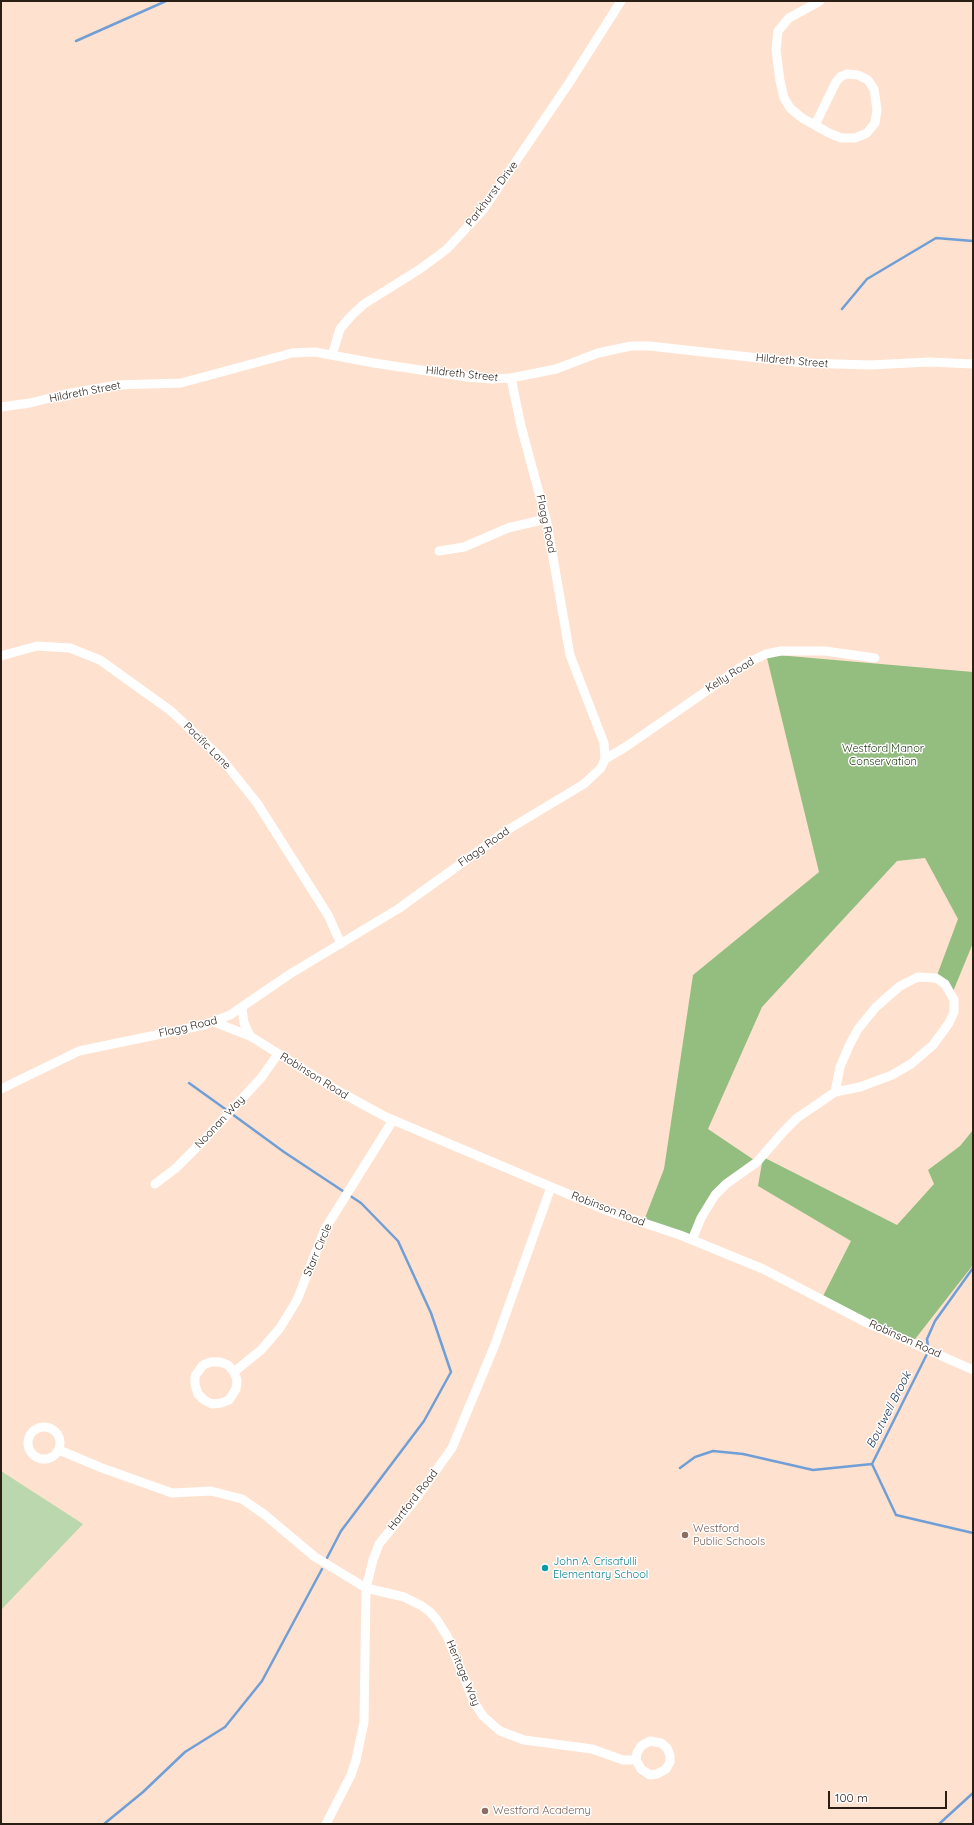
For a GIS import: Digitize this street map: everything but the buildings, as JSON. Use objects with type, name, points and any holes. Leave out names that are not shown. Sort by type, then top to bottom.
[{"type":"street","name":"Parkhurst Drive","points":[[332,355],[340,329],[351,316],[364,304],[420,270],[447,249],[483,210],[569,83],[621,1]]},
{"type":"street","points":[[815,125],[840,77],[847,74],[858,74],[870,83],[874,89],[877,114],[867,133],[855,138],[841,138],[832,135],[815,125],[794,112],[784,98],[780,81],[776,39],[778,31],[789,18],[820,1]]},
{"type":"street","name":"Hildreth Street","points":[[1,407],[30,403],[73,392],[117,385],[181,383],[292,353],[315,352],[374,363],[467,377],[492,379],[511,378],[556,370],[598,353],[631,346],[649,346],[811,364],[870,365],[929,362],[973,364]]},
{"type":"street","name":"Flagg Road","points":[[1,1089],[79,1051],[214,1022],[230,1016],[290,974],[398,909],[510,829],[584,784],[601,768],[605,759],[604,743],[575,670],[568,647],[546,519],[516,407],[511,378]]},
{"type":"street","points":[[439,551],[464,547],[508,528],[546,519]]},
{"type":"street","name":"Pacific Lane","points":[[1,656],[37,646],[70,648],[100,660],[171,711],[221,758],[257,803],[328,915],[341,944]]},
{"type":"street","name":"Kelly Road","points":[[605,759],[624,748],[747,663],[766,654],[781,651],[825,651],[875,658]]},
{"type":"street","points":[[692,1240],[704,1212],[721,1190],[760,1160],[797,1118],[836,1092],[883,1080],[911,1064],[933,1045],[954,1012],[954,1000],[945,984],[936,978],[918,977],[900,986],[876,1007],[858,1029],[848,1048],[840,1068],[836,1092]]},
{"type":"street","points":[[242,1008],[244,1023],[250,1036]]},
{"type":"street","name":"Robinson Road","points":[[214,1022],[250,1036],[359,1104],[393,1120],[608,1211],[692,1240],[763,1269],[837,1308],[973,1370]]},
{"type":"street","name":"Noonan Way","points":[[155,1184],[176,1168],[226,1116],[261,1078],[278,1054]]},
{"type":"street","name":"Starr Circle","points":[[234,1372],[261,1350],[292,1311],[325,1229],[393,1120]]},
{"type":"street","name":"Hartford Road","points":[[326,1824],[351,1775],[356,1760],[364,1722],[366,1588],[379,1544],[442,1464],[462,1426],[497,1339],[551,1187]]},
{"type":"street","points":[[216,1361],[224,1363],[234,1372],[237,1380],[236,1389],[229,1400],[221,1404],[212,1404],[204,1400],[198,1394],[195,1385],[195,1376],[200,1368],[207,1363],[216,1361]]},
{"type":"street","name":"Heritage Way","points":[[59,1450],[102,1468],[172,1493],[211,1491],[242,1499],[265,1515],[315,1557],[366,1588],[404,1597],[430,1612],[448,1636],[476,1706],[488,1721],[500,1731],[524,1740],[592,1749],[623,1760],[636,1760]]},
{"type":"green space","name":"Westford Manor Conservation","points":[[766,654],[973,672],[973,943],[952,994],[936,978],[958,919],[925,858],[897,861],[762,1007],[708,1129],[757,1162],[712,1200],[692,1240],[643,1223],[664,1169],[693,975],[819,872]]},
{"type":"green space","points":[[973,1130],[973,1265],[912,1343],[821,1300],[851,1241],[758,1186],[763,1157],[897,1225],[934,1184],[928,1170],[960,1146]]},
{"type":"green space","points":[[1,1471],[83,1524],[1,1610]]},
{"type":"waterway","points":[[76,41],[166,1]]},
{"type":"waterway","points":[[842,309],[867,279],[936,238],[973,241]]},
{"type":"waterway","points":[[189,1083],[228,1111]]},
{"type":"waterway","points":[[232,1114],[284,1152],[361,1203],[398,1241],[431,1313],[451,1372],[424,1421],[341,1531],[327,1558]]},
{"type":"waterway","name":"Boutwell Brook","points":[[928,1347],[927,1339],[935,1321],[973,1268]]},
{"type":"waterway","name":"Boutwell Brook","points":[[928,1352],[872,1464],[896,1515],[973,1533]]},
{"type":"waterway","points":[[680,1468],[695,1457],[713,1451],[743,1454],[813,1470],[872,1464]]},
{"type":"waterway","points":[[104,1824],[143,1792],[185,1752],[225,1727],[262,1681],[322,1569]]},
{"type":"waterway","name":"Boutwell Brook","points":[[939,1824],[973,1793]]},
{"type":"place","name":"Westford Public Schools","points":[[685,1535]]},
{"type":"place","name":"John A. Crisafulli Elementary School","points":[[545,1568]]},
{"type":"place","name":"Westford Academy","points":[[485,1811]]}]
